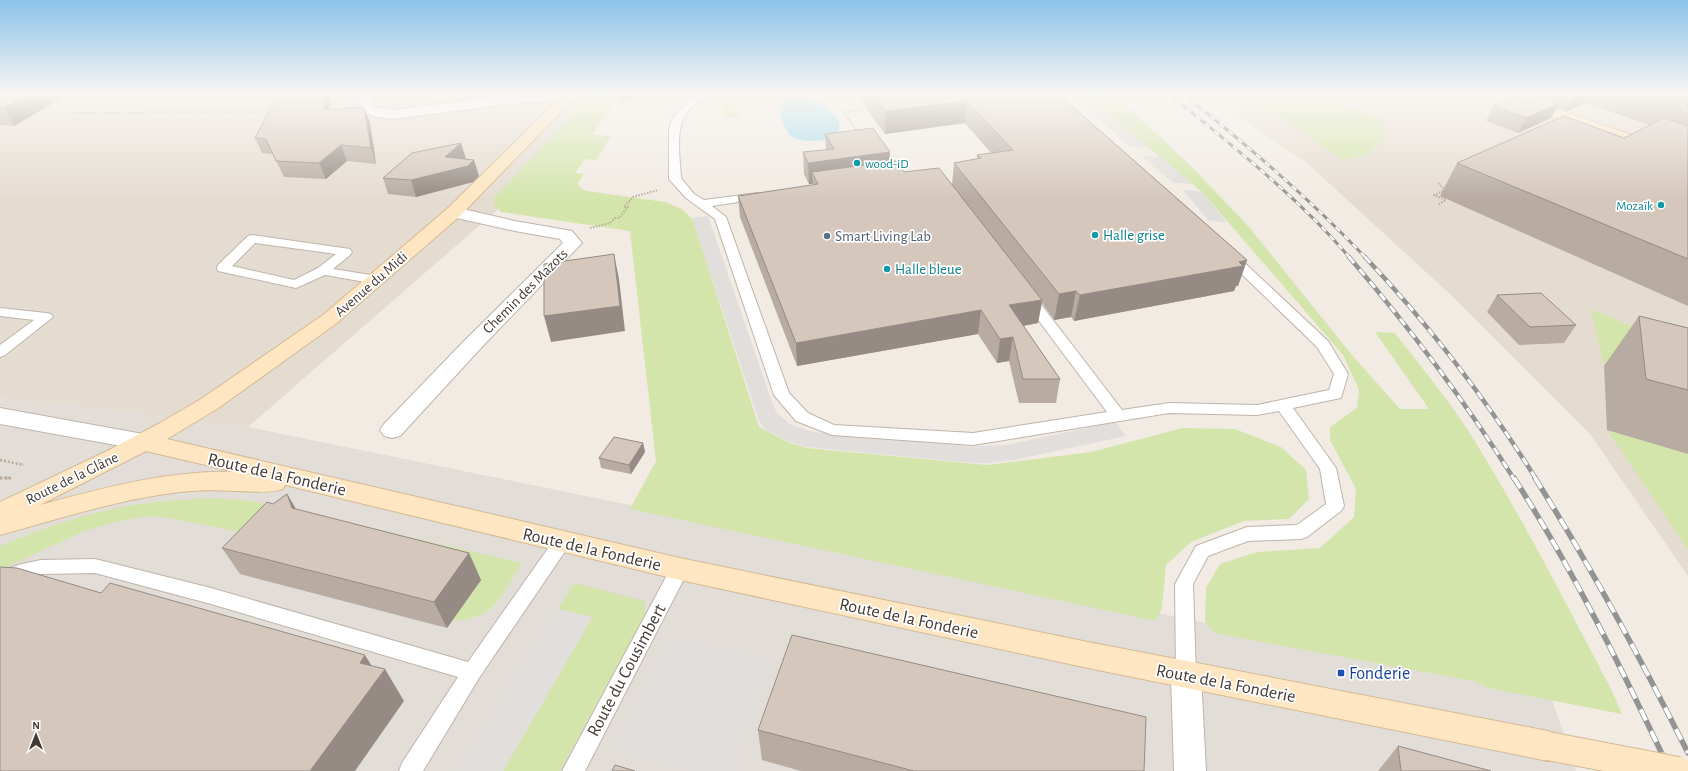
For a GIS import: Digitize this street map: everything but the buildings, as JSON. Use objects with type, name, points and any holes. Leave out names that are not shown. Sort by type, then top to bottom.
[{"type":"main road","name":"Avenue du Midi","points":[[143,442],[209,404],[277,358],[330,319],[454,212],[536,129]]},
{"type":"main road","points":[[1602,129],[1688,159]]},
{"type":"main road","name":"Route de la Fonderie","points":[[143,442],[680,570],[1186,675],[1678,771]]},
{"type":"main road","name":"Route de la Glâne","points":[[0,513],[143,442]]},
{"type":"main road","points":[[0,525],[97,499],[146,488],[181,483],[220,481],[322,484]]},
{"type":"street","name":"Chemin des Mazots","points":[[392,430],[473,344],[573,243],[566,235],[515,226],[454,212]]},
{"type":"street","points":[[0,416],[143,442]]},
{"type":"street","points":[[1186,675],[1190,771]]},
{"type":"lane","points":[[674,129],[675,178],[690,196],[720,217],[782,395],[802,417],[832,430],[973,438],[1169,408],[1257,410],[1284,406],[1336,394],[1341,374],[1322,344],[1220,248]]},
{"type":"lane","points":[[703,204],[773,194]]},
{"type":"lane","points":[[323,271],[346,252],[252,239],[223,268],[296,284],[323,271],[377,280]]},
{"type":"lane","points":[[1018,284],[1118,416]]},
{"type":"lane","points":[[0,312],[46,317],[0,352]]},
{"type":"lane","points":[[1186,675],[1184,584],[1202,551],[1247,534],[1301,532],[1335,506],[1328,468],[1284,406]]},
{"type":"lane","points":[[410,771],[472,672],[562,542]]},
{"type":"lane","points":[[0,579],[22,571],[41,567],[95,566],[211,596],[472,672]]},
{"type":"lane","name":"Route du Cousimbert","points":[[573,771],[680,570]]},
{"type":"path","points":[[1438,183],[1445,190],[1434,195],[1447,200],[1439,204]]},
{"type":"path","points":[[566,235],[610,223],[615,218],[618,218],[628,207],[624,207],[633,197]]},
{"type":"path","points":[[0,460],[24,464]]},
{"type":"path","points":[[0,478],[14,478]]},
{"type":"shaded area","points":[[0,129],[575,129],[503,205],[248,427],[4,398],[0,400]]},
{"type":"shaded area","points":[[1110,129],[1126,129],[1149,148],[1131,147]]},
{"type":"shaded area","points":[[1257,129],[1688,129],[1688,576],[1590,434],[1451,295],[1307,163]]},
{"type":"shaded area","points":[[1141,156],[1160,157],[1193,184],[1174,183]]},
{"type":"shaded area","points":[[1182,189],[1202,192],[1227,223],[1208,220]]},
{"type":"shaded area","points":[[708,216],[773,405],[777,413],[791,425],[813,432],[969,446],[1006,445],[1115,422],[1126,436],[1014,460],[972,463],[806,447],[790,442],[766,430],[759,421],[692,218]]},
{"type":"shaded area","points":[[4,398],[248,427],[1550,693],[1576,771],[0,771],[0,400]]},
{"type":"shaded area","points":[[558,609],[592,617],[503,771],[460,771]]},
{"type":"shaded area","points":[[671,637],[771,660],[731,771],[692,771],[615,750]]},
{"type":"green space","points":[[559,129],[596,129],[592,135],[611,136],[596,160],[585,159],[575,173],[584,174],[578,183],[580,188],[587,191],[665,202],[682,209],[693,220],[759,427],[790,443],[807,448],[987,465],[1091,452],[1183,428],[1235,429],[1281,447],[1306,470],[1309,499],[1289,519],[1244,521],[1191,542],[1166,565],[1162,608],[1156,621],[630,509],[656,461],[630,231],[501,212],[494,205],[495,197]]},
{"type":"green space","points":[[1126,129],[1151,129],[1190,165],[1249,227],[1352,355],[1400,409],[1429,409],[1375,332],[1395,333],[1457,415],[1494,473],[1563,597],[1612,691],[1622,714],[1488,688],[1473,681],[1214,633],[1205,621],[1206,588],[1220,564],[1257,552],[1320,548],[1354,517],[1356,489],[1330,440],[1330,427],[1357,408],[1359,390],[1343,355],[1202,192]]},
{"type":"green space","points":[[1298,129],[1383,129],[1383,138],[1367,155],[1342,160]]},
{"type":"green space","points":[[1591,309],[1688,349],[1688,389],[1604,366]]},
{"type":"green space","points":[[1607,430],[1688,454],[1688,550]]},
{"type":"green space","points":[[212,498],[252,501],[522,563],[502,595],[487,611],[478,616],[452,620],[251,534],[168,518],[147,516],[119,521],[82,532],[0,570],[0,546],[51,526],[91,514],[131,505]]},
{"type":"green space","points":[[574,583],[645,601],[645,615],[560,771],[503,771],[592,618],[558,609]]},
{"type":"water","points":[[786,129],[839,130],[829,139],[811,141],[794,138]]},
{"type":"railway","points":[[1211,129],[1286,192],[1330,235],[1350,258]]},
{"type":"railway","points":[[1225,129],[1300,193],[1365,257]]},
{"type":"railway","points":[[1349,257],[1436,365],[1476,421],[1514,479]]},
{"type":"railway","points":[[1365,257],[1412,309],[1456,364],[1498,421],[1536,479]]},
{"type":"railway","points":[[1514,478],[1557,549],[1597,622],[1670,771]]},
{"type":"railway","points":[[1535,478],[1576,545],[1615,614],[1688,753]]},
{"type":"place","name":"wood-iD","points":[[857,163]]},
{"type":"place","name":"Mozaïk","points":[[1661,205]]},
{"type":"place","name":"Halle grise","points":[[1095,235]]},
{"type":"place","name":"Smart Living Lab","points":[[827,236]]},
{"type":"place","name":"Halle bleue","points":[[887,269]]},
{"type":"place","name":"Fonderie","points":[[1341,673]]}]
